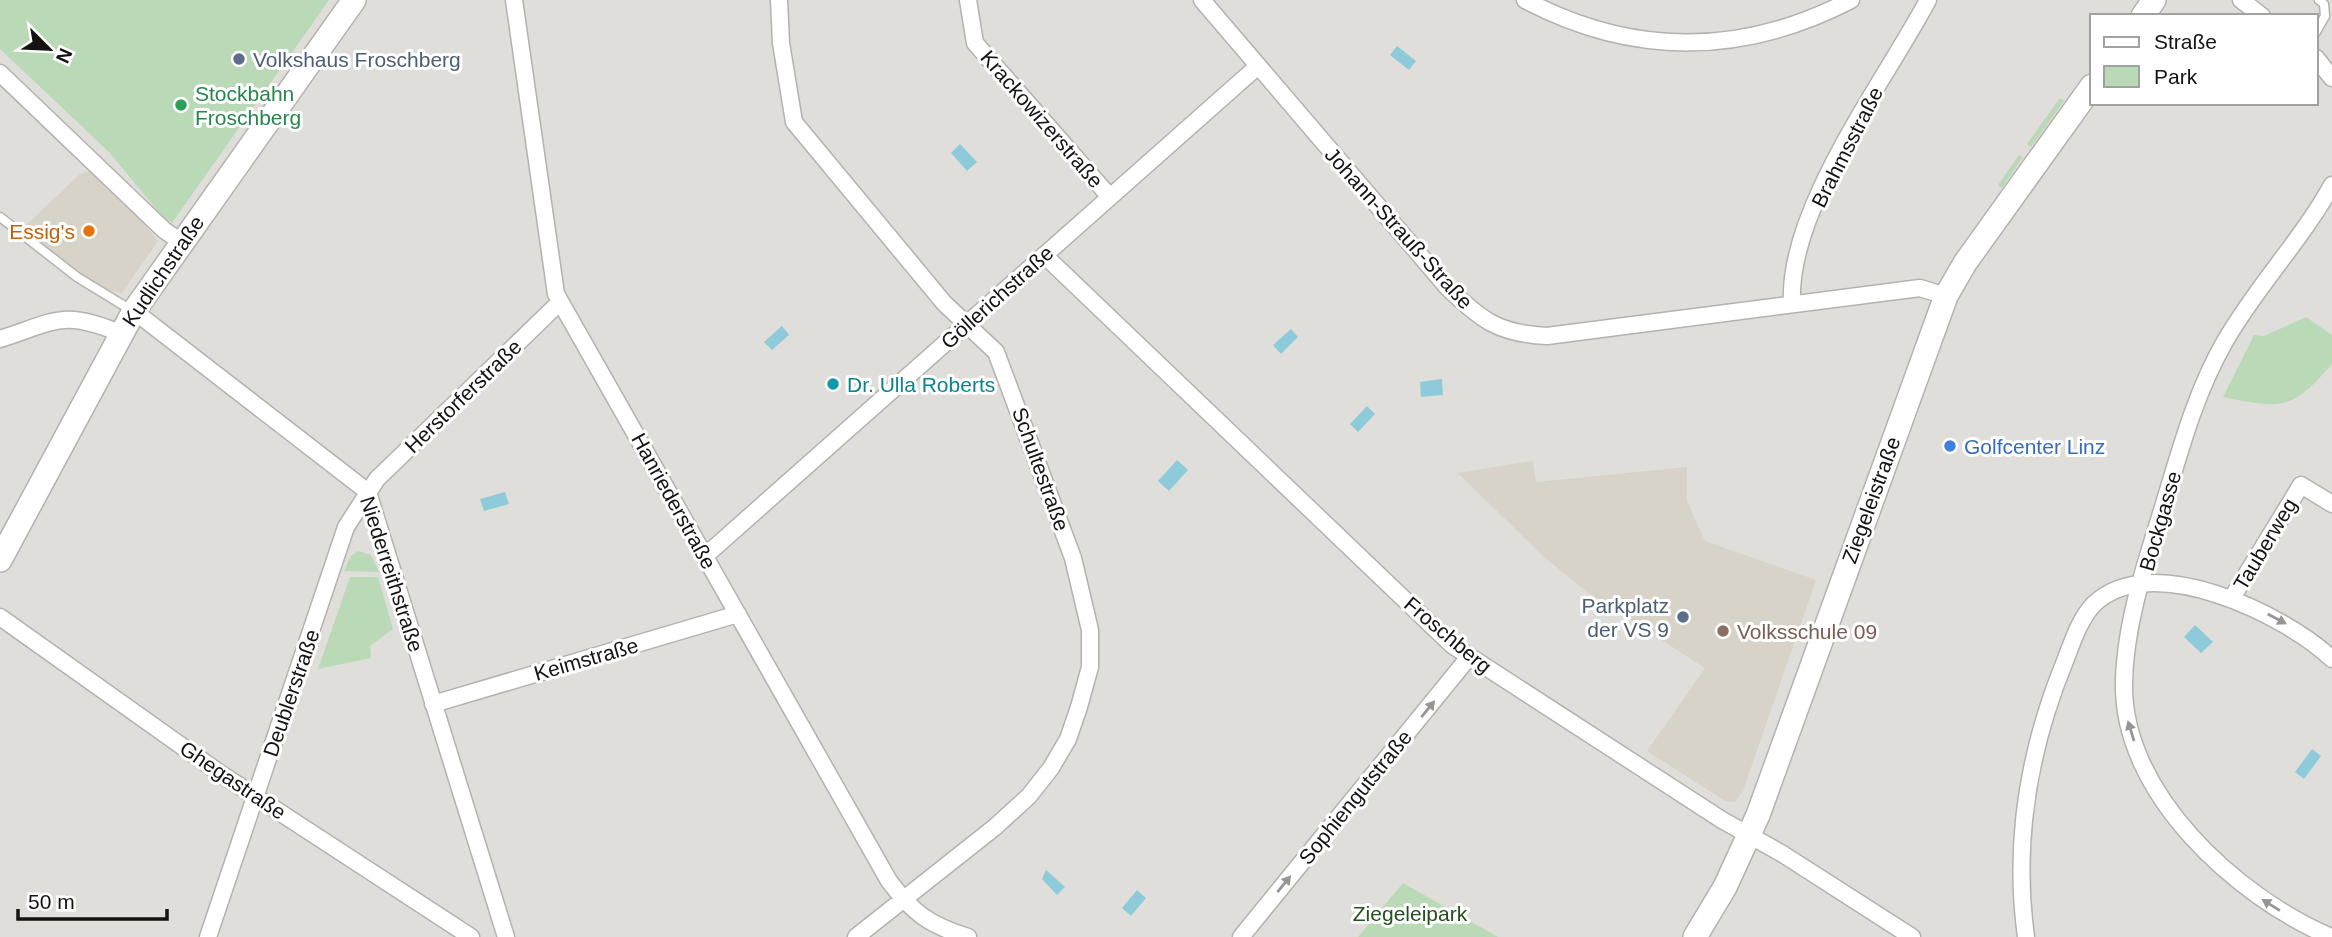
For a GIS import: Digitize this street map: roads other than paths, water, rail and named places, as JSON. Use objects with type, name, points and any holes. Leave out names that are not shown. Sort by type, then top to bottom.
[{"type":"street","name":"Kudlichstraße","points":[[0,560],[134,312],[354,0]]},
{"type":"street","name":"Hanriederstraße","points":[[514,0],[556,294],[889,881],[904,901],[936,927],[968,937]]},
{"type":"street","name":"Schultestraße","points":[[779,0],[781,43],[794,122],[944,303],[996,352],[1009,381],[1082,588],[1090,630],[1090,667],[1068,739],[1051,768],[1029,796],[995,827],[904,901]]},
{"type":"street","name":"Krackowizerstraße","points":[[968,0],[975,43],[1110,197]]},
{"type":"street","name":"Johann-Strauß-Straße","points":[[1202,0],[1448,288],[1485,321],[1502,330],[1547,336],[1920,288],[1946,296]]},
{"type":"street","points":[[1525,0],[1601,30],[1648,39],[1697,42],[1766,35],[1807,21],[1851,0]]},
{"type":"street","name":"Brahmsstraße","points":[[1792,303],[1791,292],[1801,244],[1816,201],[1863,111],[1928,0]]},
{"type":"street","points":[[2241,0],[2259,14]]},
{"type":"street","points":[[2318,60],[2332,78]]},
{"type":"street","name":"Göllerichstraße","points":[[705,556],[1258,66]]},
{"type":"street","points":[[0,73],[181,242]]},
{"type":"street","name":"Ziegeleistraße","points":[[1695,937],[1725,887],[1750,835],[1946,296],[1965,263],[2090,89]]},
{"type":"street","name":"Bockgasse","points":[[2026,937],[2020,890],[2022,830],[2040,735],[2051,695],[2085,616],[2095,603],[2122,590],[2141,586],[2193,410],[2209,372],[2225,341],[2332,185]]},
{"type":"street","name":"Froschberg","points":[[1044,255],[1452,645],[1912,937]]},
{"type":"street","name":"Herstorferstraße","points":[[368,492],[377,479],[561,302]]},
{"type":"street","name":"Niederreithstraße","points":[[134,312],[368,492],[506,937]]},
{"type":"street","points":[[0,339],[42,322],[63,317],[83,320],[122,334]]},
{"type":"street","name":"Tauberweg","points":[[2232,598],[2301,485],[2332,504]]},
{"type":"street","name":"Deublerstraße","points":[[208,937],[346,527],[368,492]]},
{"type":"street","points":[[2331,937],[2279,910],[2232,875],[2172,813],[2150,779],[2126,715],[2124,683],[2130,636],[2141,586],[2177,586],[2232,598],[2295,629],[2332,659]]},
{"type":"street","name":"Keimstraße","points":[[433,704],[738,614]]},
{"type":"street","name":"Ghegastraße","points":[[0,617],[256,796],[471,937]]},
{"type":"street","name":"Sophiengutstraße","points":[[1241,937],[1469,657]]},
{"type":"street","points":[[856,937],[904,901]]},
{"type":"lane","points":[[2318,28],[2325,16],[2324,4],[2319,0]]},
{"type":"lane","points":[[0,218],[77,277],[134,312]]},
{"type":"water","points":[[1397,46],[1416,61],[1409,70],[1390,55]]},
{"type":"water","points":[[960,144],[977,162],[967,171],[951,153]]},
{"type":"water","points":[[782,326],[789,335],[772,350],[764,342]]},
{"type":"water","points":[[1291,329],[1298,337],[1281,354],[1273,345]]},
{"type":"water","points":[[1442,379],[1443,395],[1421,397],[1420,382]]},
{"type":"water","points":[[1367,406],[1375,414],[1358,432],[1350,424]]},
{"type":"water","points":[[1177,460],[1188,470],[1169,491],[1158,481]]},
{"type":"water","points":[[505,492],[509,504],[484,511],[480,499]]},
{"type":"water","points":[[2195,625],[2213,642],[2201,653],[2184,637]]},
{"type":"water","points":[[2312,749],[2321,756],[2304,779],[2295,772]]},
{"type":"water","points":[[1046,870],[1065,887],[1057,895],[1042,879]]},
{"type":"water","points":[[1137,890],[1146,898],[1131,916],[1122,908]]},
{"type":"place","name":"Volkshaus Froschberg","points":[[239,59]]},
{"type":"place","name":"Stockbahn Froschberg","points":[[181,105]]},
{"type":"place","name":"Essig's","points":[[89,231]]},
{"type":"place","name":"Dr. Ulla Roberts","points":[[833,384]]},
{"type":"place","name":"Golfcenter Linz","points":[[1950,446]]},
{"type":"place","name":"Parkplatz der VS 9","points":[[1683,617]]},
{"type":"place","name":"Volksschule 09","points":[[1723,631]]},
{"type":"park label","name":"Ziegeleipark","points":[[1410,913]]}]
